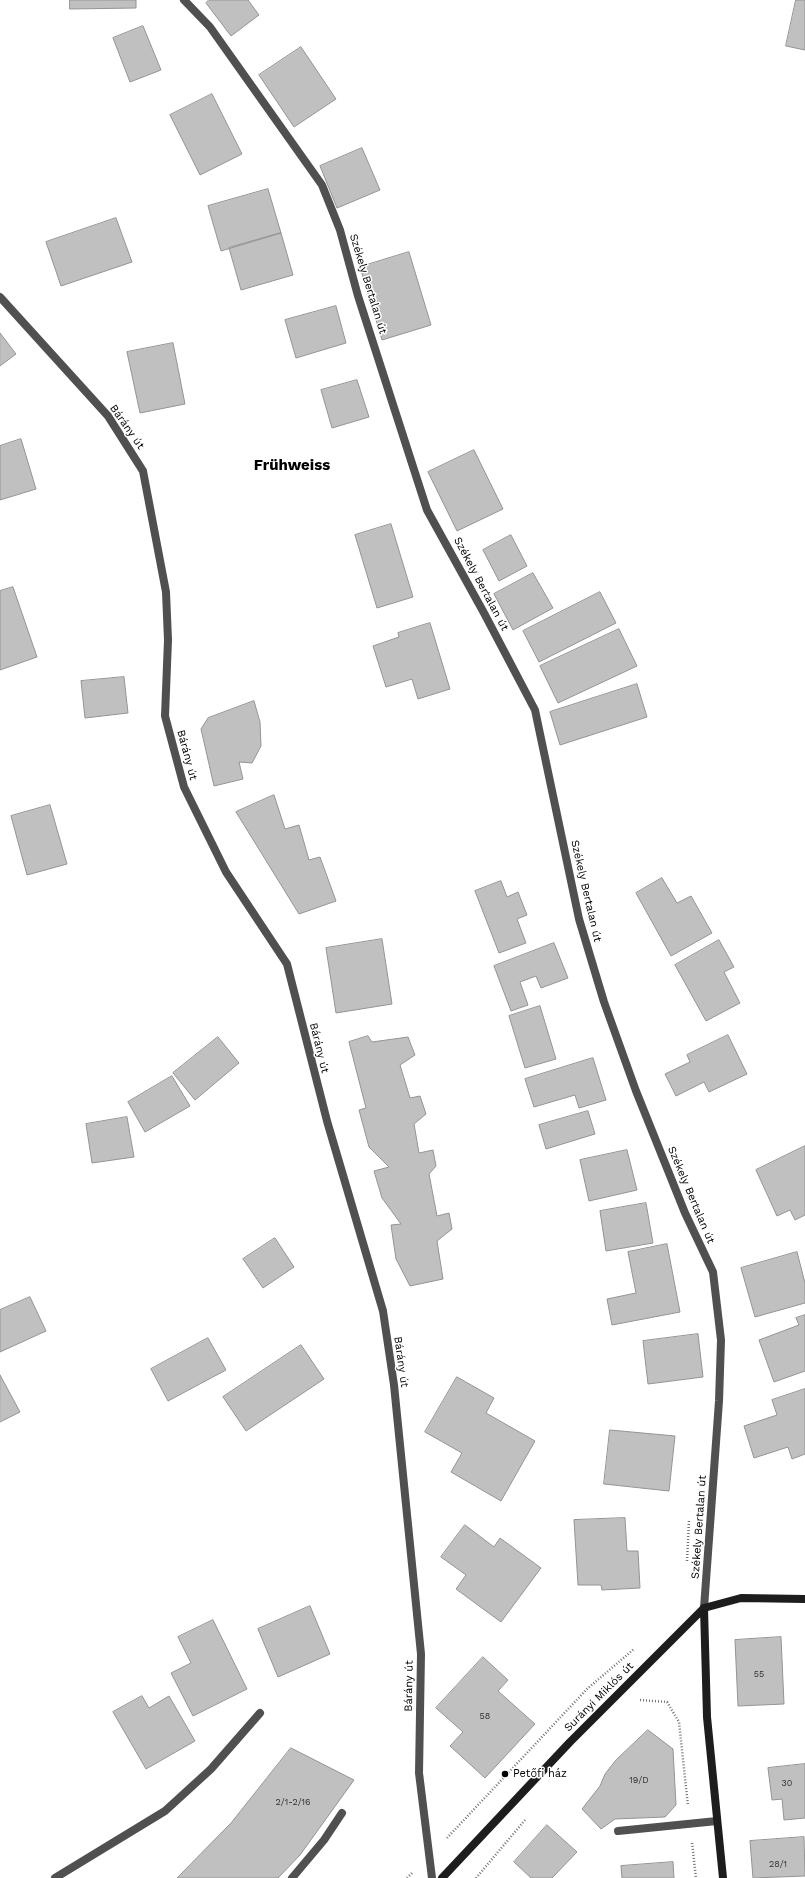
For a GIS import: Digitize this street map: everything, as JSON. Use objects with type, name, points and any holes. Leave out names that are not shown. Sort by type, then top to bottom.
[{"type":"street","name":"Székely Bertalan út","points":[[184,0],[210,26],[322,185],[340,230],[358,296],[427,510],[484,613],[535,710],[579,919],[604,1002],[636,1091],[686,1213],[713,1272],[721,1340],[720,1400],[704,1608],[707,1717],[723,1878]]},
{"type":"street","name":"Bárány út","points":[[0,297],[108,416],[143,471],[166,592],[168,640],[165,716],[184,787],[226,872],[287,964],[327,1121],[383,1311],[394,1386],[421,1654],[419,1773],[432,1878]]},
{"type":"street","name":"Surányi Miklós út","points":[[442,1878],[570,1742],[704,1608],[741,1598],[805,1599]]},
{"type":"street","points":[[55,1878],[165,1811],[211,1769],[260,1713]]},
{"type":"street","points":[[292,1878],[324,1840],[342,1813]]},
{"type":"street","points":[[618,1831],[717,1821]]},
{"type":"path","points":[[686,1567],[689,1520]]},
{"type":"path","points":[[442,1842],[587,1689],[636,1648]]},
{"type":"path","points":[[635,1705],[641,1700],[667,1702],[679,1722],[696,1878]]},
{"type":"path","points":[[476,1878],[527,1818]]},
{"type":"building","points":[[70,0],[136,0],[136,8],[70,9]]},
{"type":"building","points":[[209,0],[248,0],[259,15],[231,36],[206,3]]},
{"type":"building","points":[[796,0],[805,0],[805,50],[786,46]]},
{"type":"building","points":[[143,26],[161,70],[130,82],[113,38]]},
{"type":"building","points":[[301,47],[336,99],[294,127],[259,75]]},
{"type":"building","points":[[212,94],[242,154],[200,175],[170,115]]},
{"type":"building","points":[[362,148],[380,190],[337,208],[320,166]]},
{"type":"building","points":[[268,189],[281,233],[221,251],[208,206]]},
{"type":"building","points":[[116,218],[132,262],[61,286],[46,242]]},
{"type":"building","points":[[281,233],[293,275],[241,290],[229,248]]},
{"type":"building","points":[[409,252],[431,325],[382,340],[360,267]]},
{"type":"building","points":[[336,306],[346,343],[296,358],[285,320]]},
{"type":"building","points":[[0,333],[16,354],[0,366]]},
{"type":"building","points":[[173,343],[185,404],[140,413],[127,352]]},
{"type":"building","points":[[357,380],[369,417],[332,428],[321,390]]},
{"type":"building","points":[[21,439],[36,489],[0,500],[0,446]]},
{"type":"building","points":[[474,450],[503,509],[457,531],[428,472]]},
{"type":"building","points":[[391,524],[413,597],[377,608],[355,535]]},
{"type":"building","points":[[511,535],[527,566],[499,581],[483,550]]},
{"type":"building","points":[[533,573],[553,608],[513,630],[494,594]]},
{"type":"building","points":[[13,587],[37,657],[0,670],[0,591]]},
{"type":"building","points":[[600,592],[616,623],[539,662],[523,631]]},
{"type":"building","points":[[430,623],[450,689],[418,699],[412,679],[386,687],[373,646],[399,637],[398,633]]},
{"type":"building","points":[[619,629],[637,666],[558,703],[540,666]]},
{"type":"building","points":[[124,677],[128,713],[85,718],[81,681]]},
{"type":"building","points":[[637,684],[647,717],[560,745],[550,712]]},
{"type":"building","points":[[254,701],[260,722],[261,746],[252,763],[239,762],[243,779],[214,786],[201,729],[208,718]]},
{"type":"building","points":[[274,795],[285,829],[299,825],[309,860],[320,857],[336,901],[299,914],[236,812]]},
{"type":"building","points":[[50,805],[67,864],[27,875],[11,816]]},
{"type":"building","points":[[662,878],[677,903],[691,896],[712,933],[671,956],[636,893]]},
{"type":"building","points":[[501,881],[507,897],[518,892],[527,915],[517,919],[526,943],[499,953],[475,891]]},
{"type":"building","points":[[382,939],[392,1004],[336,1013],[326,948]]},
{"type":"building","points":[[719,940],[734,967],[724,972],[740,1003],[706,1021],[675,965]]},
{"type":"building","points":[[554,943],[568,978],[541,988],[536,976],[520,982],[528,1005],[511,1011],[494,966]]},
{"type":"building","points":[[540,1006],[556,1059],[525,1068],[509,1016]]},
{"type":"building","points":[[728,1035],[747,1074],[709,1092],[704,1082],[676,1096],[665,1074],[690,1062],[687,1055]]},
{"type":"building","points":[[368,1036],[372,1042],[408,1037],[415,1055],[400,1065],[410,1098],[420,1096],[426,1114],[414,1124],[419,1153],[433,1150],[436,1166],[429,1174],[437,1216],[449,1213],[452,1229],[437,1241],[443,1279],[410,1286],[396,1259],[391,1225],[401,1224],[382,1198],[374,1171],[389,1167],[369,1147],[359,1110],[366,1108],[349,1042]]},
{"type":"building","points":[[218,1037],[239,1063],[195,1100],[173,1073]]},
{"type":"building","points":[[593,1058],[606,1100],[579,1108],[575,1095],[534,1107],[525,1079]]},
{"type":"building","points":[[172,1076],[190,1106],[145,1132],[128,1102]]},
{"type":"building","points":[[588,1111],[595,1134],[546,1149],[539,1125]]},
{"type":"building","points":[[127,1117],[134,1157],[92,1163],[86,1124]]},
{"type":"building","points":[[805,1146],[805,1215],[795,1220],[790,1210],[777,1216],[756,1170]]},
{"type":"building","points":[[627,1150],[637,1190],[589,1201],[580,1160]]},
{"type":"building","points":[[646,1203],[653,1243],[606,1251],[600,1211]]},
{"type":"building","points":[[275,1238],[294,1267],[263,1288],[243,1259]]},
{"type":"building","points":[[667,1244],[680,1312],[612,1325],[607,1299],[636,1293],[628,1252]]},
{"type":"building","points":[[797,1252],[805,1283],[805,1303],[755,1317],[741,1268]]},
{"type":"building","points":[[30,1297],[46,1331],[0,1352],[0,1310]]},
{"type":"building","points":[[805,1315],[805,1371],[774,1382],[759,1340],[799,1325],[796,1318]]},
{"type":"building","points":[[698,1334],[703,1377],[648,1384],[643,1341]]},
{"type":"building","points":[[208,1338],[226,1370],[168,1401],[151,1369]]},
{"type":"building","points":[[301,1345],[324,1379],[246,1431],[223,1397]]},
{"type":"building","points":[[0,1375],[20,1412],[0,1422]]},
{"type":"building","points":[[457,1377],[494,1398],[486,1413],[535,1441],[501,1501],[451,1472],[462,1453],[425,1432]]},
{"type":"building","points":[[805,1389],[805,1454],[792,1459],[788,1447],[754,1458],[744,1426],[777,1415],[772,1400]]},
{"type":"building","points":[[610,1430],[675,1436],[669,1491],[604,1484]]},
{"type":"building","points":[[625,1518],[627,1551],[638,1551],[640,1588],[602,1590],[601,1585],[578,1585],[574,1520]]},
{"type":"building","points":[[465,1525],[494,1547],[500,1538],[541,1568],[501,1622],[456,1589],[466,1575],[441,1557]]},
{"type":"building","points":[[310,1606],[330,1654],[278,1677],[258,1629]]},
{"type":"building","points":[[213,1620],[247,1689],[193,1716],[171,1673],[191,1663],[178,1637]]},
{"type":"building","points":[[781,1637],[784,1704],[738,1706],[735,1640]]},
{"type":"building","points":[[483,1657],[508,1680],[498,1691],[535,1724],[485,1778],[450,1746],[463,1732],[436,1708]]},
{"type":"building","points":[[142,1696],[149,1708],[169,1696],[195,1741],[146,1769],[113,1712]]},
{"type":"building","points":[[648,1730],[673,1749],[676,1805],[665,1817],[615,1819],[601,1829],[582,1809],[600,1786],[605,1774],[616,1760]]},
{"type":"building","points":[[291,1748],[354,1780],[300,1855],[278,1878],[177,1878],[231,1823]]},
{"type":"building","points":[[805,1764],[805,1818],[784,1820],[782,1799],[772,1800],[768,1768]]},
{"type":"building","points":[[547,1825],[577,1852],[552,1878],[531,1878],[514,1862]]},
{"type":"building","points":[[804,1837],[805,1876],[753,1878],[750,1841]]},
{"type":"building","points":[[673,1862],[674,1878],[622,1878],[621,1866]]},
{"type":"place","name":"Petőfi ház","points":[[505,1774]]},
{"type":"district","name":"Frühweiss","points":[[292,466]]}]
